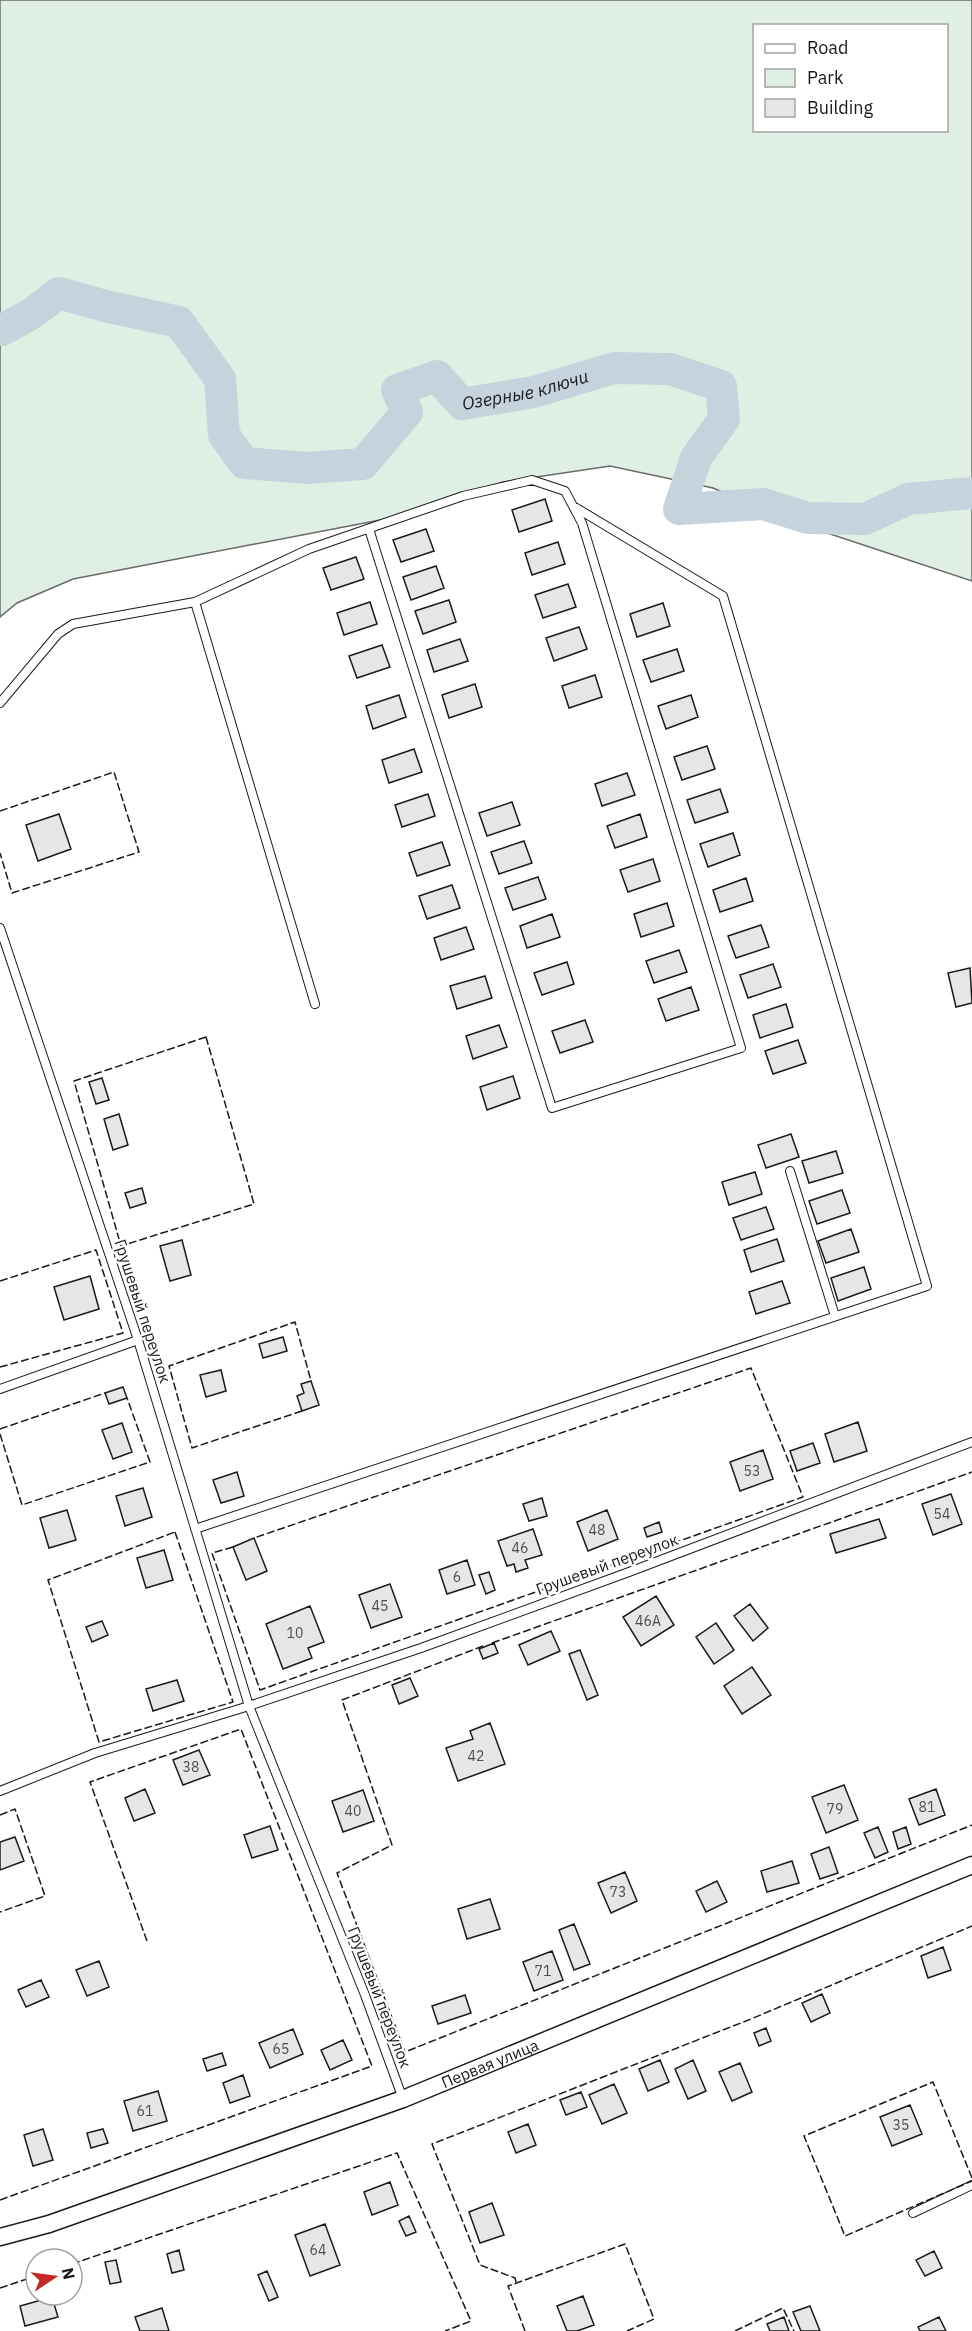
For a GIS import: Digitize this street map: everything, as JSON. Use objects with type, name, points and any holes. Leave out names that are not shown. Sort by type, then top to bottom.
[{"type":"street","name":"Первая улица","points":[[0,2237],[48,2224],[403,2099],[972,1865]]},
{"type":"lane","points":[[0,704],[58,634],[73,624],[195,602],[309,549],[463,496],[532,480],[565,491],[582,523],[741,1048],[552,1108],[369,529]]},
{"type":"lane","points":[[195,1529],[927,1286],[723,596],[572,505]]},
{"type":"lane","points":[[195,602],[315,1004]]},
{"type":"lane","name":"Грушевый переулок","points":[[0,928],[138,1340],[249,1706],[365,1995],[403,2099]]},
{"type":"lane","points":[[790,1171],[835,1316]]},
{"type":"lane","points":[[0,1389],[138,1340]]},
{"type":"lane","name":"Грушевый переулок","points":[[0,1791],[95,1753],[249,1706],[421,1648],[972,1442]]},
{"type":"lane","points":[[912,2213],[972,2185]]},
{"type":"green space","points":[[0,0],[972,0],[972,581],[791,521],[713,488],[610,466],[503,482],[401,516],[73,579],[17,603],[0,617]]},
{"type":"building","points":[[545,499],[552,521],[519,532],[512,510]]},
{"type":"building","points":[[426,529],[434,551],[401,562],[393,540]]},
{"type":"building","points":[[558,542],[565,564],[532,575],[525,553]]},
{"type":"building","points":[[356,557],[364,579],[331,590],[323,568]]},
{"type":"building","points":[[436,566],[444,588],[411,600],[403,577]]},
{"type":"building","points":[[568,584],[576,607],[543,618],[535,595]]},
{"type":"building","points":[[449,600],[456,622],[423,634],[415,611]]},
{"type":"building","points":[[370,602],[377,624],[344,635],[337,613]]},
{"type":"building","points":[[663,603],[670,626],[637,637],[630,614]]},
{"type":"building","points":[[579,627],[587,649],[554,661],[546,638]]},
{"type":"building","points":[[460,639],[468,661],[434,672],[427,650]]},
{"type":"building","points":[[382,645],[390,667],[357,678],[349,656]]},
{"type":"building","points":[[677,649],[684,671],[651,682],[643,660]]},
{"type":"building","points":[[595,675],[602,697],[569,708],[562,686]]},
{"type":"building","points":[[475,684],[482,707],[449,718],[442,695]]},
{"type":"building","points":[[399,695],[406,717],[373,729],[366,706]]},
{"type":"building","points":[[691,695],[698,717],[666,729],[658,706]]},
{"type":"building","points":[[707,746],[715,769],[682,780],[674,757]]},
{"type":"building","points":[[414,749],[422,772],[389,783],[382,760]]},
{"type":"building","points":[[627,773],[635,795],[602,806],[595,784]]},
{"type":"building","points":[[720,789],[728,812],[695,823],[687,800]]},
{"type":"building","points":[[428,794],[435,816],[402,827],[395,805]]},
{"type":"building","points":[[512,802],[520,825],[487,836],[479,813]]},
{"type":"building","points":[[59,814],[71,849],[38,861],[26,825]]},
{"type":"building","points":[[640,814],[647,837],[615,848],[607,826]]},
{"type":"building","points":[[733,833],[740,855],[708,867],[700,844]]},
{"type":"building","points":[[524,841],[532,863],[499,874],[491,852]]},
{"type":"building","points":[[442,842],[450,865],[417,876],[409,853]]},
{"type":"building","points":[[653,859],[660,881],[628,892],[620,870]]},
{"type":"building","points":[[538,877],[546,899],[513,910],[505,888]]},
{"type":"building","points":[[746,878],[753,901],[720,912],[713,890]]},
{"type":"building","points":[[452,885],[460,908],[427,919],[419,896]]},
{"type":"building","points":[[667,903],[674,926],[641,937],[634,914]]},
{"type":"building","points":[[552,914],[560,937],[527,948],[520,926]]},
{"type":"building","points":[[761,925],[769,947],[736,958],[728,936]]},
{"type":"building","points":[[466,927],[474,949],[441,960],[434,938]]},
{"type":"building","points":[[679,950],[687,972],[654,983],[646,961]]},
{"type":"building","points":[[567,962],[574,984],[542,995],[534,973]]},
{"type":"building","points":[[773,964],[781,987],[748,998],[740,975]]},
{"type":"building","points":[[970,968],[972,1003],[956,1007],[948,973]]},
{"type":"building","points":[[485,976],[492,998],[457,1009],[450,986]]},
{"type":"building","points":[[691,987],[699,1010],[666,1021],[658,999]]},
{"type":"building","points":[[786,1004],[793,1027],[760,1038],[753,1015]]},
{"type":"building","points":[[585,1020],[593,1042],[560,1053],[552,1031]]},
{"type":"building","points":[[499,1025],[507,1047],[473,1059],[466,1036]]},
{"type":"building","points":[[798,1040],[806,1063],[773,1074],[765,1051]]},
{"type":"building","points":[[513,1076],[520,1098],[487,1110],[480,1087]]},
{"type":"building","points":[[102,1078],[109,1100],[96,1104],[89,1082]]},
{"type":"building","points":[[119,1114],[128,1145],[113,1150],[104,1119]]},
{"type":"building","points":[[791,1134],[799,1157],[766,1168],[758,1145]]},
{"type":"building","points":[[836,1151],[843,1173],[809,1183],[802,1161]]},
{"type":"building","points":[[755,1172],[762,1194],[729,1205],[722,1182]]},
{"type":"building","points":[[142,1188],[146,1203],[130,1208],[125,1193]]},
{"type":"building","points":[[842,1190],[850,1213],[817,1224],[809,1201]]},
{"type":"building","points":[[766,1207],[774,1229],[741,1240],[733,1218]]},
{"type":"building","points":[[851,1229],[859,1252],[826,1263],[818,1241]]},
{"type":"building","points":[[777,1239],[784,1261],[751,1272],[744,1250]]},
{"type":"building","points":[[182,1240],[191,1275],[170,1281],[160,1246]]},
{"type":"building","points":[[864,1267],[871,1289],[838,1301],[831,1278]]},
{"type":"building","points":[[90,1276],[99,1309],[64,1320],[54,1287]]},
{"type":"building","points":[[782,1281],[790,1303],[756,1314],[749,1292]]},
{"type":"building","points":[[283,1337],[287,1351],[263,1358],[259,1344]]},
{"type":"building","points":[[221,1370],[226,1391],[206,1397],[200,1375]]},
{"type":"building","points":[[311,1381],[319,1405],[302,1411],[297,1396],[304,1393],[301,1384]]},
{"type":"building","points":[[123,1387],[127,1398],[109,1404],[105,1393]]},
{"type":"building","points":[[858,1422],[867,1451],[834,1462],[825,1434]]},
{"type":"building","points":[[122,1423],[132,1452],[113,1459],[102,1430]]},
{"type":"building","points":[[813,1443],[820,1463],[797,1471],[790,1451]]},
{"type":"building","points":[[763,1450],[773,1479],[740,1491],[730,1462]]},
{"type":"building","points":[[237,1472],[244,1496],[221,1503],[213,1480]]},
{"type":"building","points":[[143,1488],[152,1517],[125,1526],[116,1496]]},
{"type":"building","points":[[951,1494],[962,1524],[933,1535],[922,1504]]},
{"type":"building","points":[[542,1498],[547,1516],[529,1521],[523,1504]]},
{"type":"building","points":[[67,1510],[76,1540],[49,1548],[40,1518]]},
{"type":"building","points":[[607,1510],[618,1539],[588,1551],[577,1522]]},
{"type":"building","points":[[879,1519],[886,1538],[836,1553],[830,1534]]},
{"type":"building","points":[[659,1522],[662,1532],[647,1537],[644,1528]]},
{"type":"building","points":[[533,1529],[542,1555],[525,1560],[528,1568],[516,1572],[514,1564],[507,1566],[498,1541]]},
{"type":"building","points":[[254,1538],[267,1571],[246,1580],[233,1547]]},
{"type":"building","points":[[164,1550],[173,1580],[146,1588],[137,1558]]},
{"type":"building","points":[[467,1560],[475,1585],[447,1594],[439,1570]]},
{"type":"building","points":[[489,1572],[495,1590],[486,1594],[479,1575]]},
{"type":"building","points":[[390,1584],[402,1617],[371,1628],[359,1595]]},
{"type":"building","points":[[656,1596],[674,1625],[641,1646],[623,1617]]},
{"type":"building","points":[[750,1604],[768,1628],[753,1641],[734,1616]]},
{"type":"building","points":[[310,1606],[324,1642],[308,1648],[312,1658],[283,1669],[266,1624]]},
{"type":"building","points":[[102,1621],[108,1635],[92,1642],[86,1627]]},
{"type":"building","points":[[716,1623],[734,1650],[714,1664],[696,1637]]},
{"type":"building","points":[[551,1631],[560,1651],[528,1665],[519,1645]]},
{"type":"building","points":[[494,1643],[498,1653],[483,1659],[479,1649]]},
{"type":"building","points":[[580,1650],[598,1695],[587,1700],[569,1654]]},
{"type":"building","points":[[752,1667],[771,1695],[742,1714],[724,1686]]},
{"type":"building","points":[[410,1678],[418,1696],[399,1704],[392,1685]]},
{"type":"building","points":[[177,1680],[184,1701],[153,1711],[146,1689]]},
{"type":"building","points":[[490,1723],[505,1764],[458,1781],[446,1748],[473,1739],[470,1731]]},
{"type":"building","points":[[199,1750],[210,1775],[183,1785],[173,1760]]},
{"type":"building","points":[[844,1785],[858,1820],[826,1833],[812,1797]]},
{"type":"building","points":[[145,1789],[155,1813],[134,1821],[125,1798]]},
{"type":"building","points":[[936,1789],[945,1815],[919,1825],[909,1799]]},
{"type":"building","points":[[363,1790],[374,1821],[343,1832],[332,1801]]},
{"type":"building","points":[[270,1826],[278,1850],[252,1858],[244,1835]]},
{"type":"building","points":[[878,1827],[888,1852],[875,1858],[864,1833]]},
{"type":"building","points":[[906,1827],[911,1844],[898,1849],[893,1832]]},
{"type":"building","points":[[15,1837],[24,1861],[0,1870],[0,1842]]},
{"type":"building","points":[[829,1847],[838,1873],[820,1879],[811,1854]]},
{"type":"building","points":[[792,1861],[799,1883],[767,1892],[761,1871]]},
{"type":"building","points":[[625,1872],[637,1901],[611,1913],[598,1883]]},
{"type":"building","points":[[717,1881],[727,1902],[706,1912],[696,1891]]},
{"type":"building","points":[[490,1899],[500,1929],[467,1939],[458,1909]]},
{"type":"building","points":[[574,1924],[590,1964],[574,1970],[559,1930]]},
{"type":"building","points":[[943,1947],[951,1970],[928,1978],[921,1956]]},
{"type":"building","points":[[552,1951],[563,1980],[534,1991],[523,1962]]},
{"type":"building","points":[[99,1961],[109,1987],[87,1996],[76,1970]]},
{"type":"building","points":[[41,1980],[49,1997],[26,2007],[18,1990]]},
{"type":"building","points":[[822,1994],[830,2013],[811,2022],[802,2003]]},
{"type":"building","points":[[465,1995],[471,2013],[438,2024],[432,2006]]},
{"type":"building","points":[[766,2028],[771,2041],[759,2046],[754,2033]]},
{"type":"building","points":[[293,2029],[303,2054],[270,2068],[259,2043]]},
{"type":"building","points":[[343,2040],[352,2060],[330,2070],[321,2050]]},
{"type":"building","points":[[222,2053],[226,2065],[207,2071],[203,2059]]},
{"type":"building","points":[[660,2060],[669,2082],[648,2091],[639,2069]]},
{"type":"building","points":[[693,2060],[706,2091],[688,2099],[675,2069]]},
{"type":"building","points":[[740,2063],[752,2092],[732,2101],[719,2072]]},
{"type":"building","points":[[243,2075],[250,2096],[230,2103],[223,2083]]},
{"type":"building","points":[[614,2084],[627,2113],[602,2124],[589,2095]]},
{"type":"building","points":[[158,2091],[167,2121],[133,2131],[124,2101]]},
{"type":"building","points":[[581,2092],[587,2107],[566,2115],[560,2100]]},
{"type":"building","points":[[910,2105],[922,2134],[892,2146],[880,2117]]},
{"type":"building","points":[[528,2124],[536,2145],[516,2153],[508,2132]]},
{"type":"building","points":[[43,2129],[53,2160],[33,2166],[24,2135]]},
{"type":"building","points":[[103,2129],[108,2143],[91,2148],[87,2133]]},
{"type":"building","points":[[390,2182],[398,2205],[372,2215],[364,2192]]},
{"type":"building","points":[[492,2203],[504,2235],[480,2243],[469,2212]]},
{"type":"building","points":[[409,2216],[416,2232],[406,2236],[399,2221]]},
{"type":"building","points":[[325,2224],[340,2265],[310,2276],[295,2235]]},
{"type":"building","points":[[179,2250],[184,2270],[172,2273],[167,2254]]},
{"type":"building","points":[[934,2251],[942,2268],[925,2276],[916,2260]]},
{"type":"building","points":[[116,2260],[121,2282],[110,2284],[105,2262]]},
{"type":"building","points":[[267,2271],[278,2297],[269,2301],[258,2275]]},
{"type":"building","points":[[583,2296],[594,2325],[577,2331],[567,2331],[557,2306]]},
{"type":"building","points":[[20,2306],[55,2307],[58,2317],[25,2326]]},
{"type":"building","points":[[810,2306],[820,2331],[801,2331],[793,2312]]},
{"type":"building","points":[[162,2308],[169,2331],[140,2331],[135,2317]]},
{"type":"building","points":[[784,2317],[789,2331],[770,2331],[767,2324]]},
{"type":"building","points":[[939,2317],[946,2331],[920,2331],[918,2327]]},
{"type":"waterway","name":"Озерные ключи","points":[[0,329],[31,314],[59,293],[105,306],[179,322],[220,379],[224,435],[244,463],[307,468],[363,464],[407,412],[397,390],[437,376],[462,404],[534,392],[614,368],[670,369],[721,386],[724,419],[696,458],[679,509],[763,504],[808,518],[865,519],[908,499],[972,493]]},
{"type":"fence","points":[[0,811],[114,772],[139,852],[12,893],[0,853]]},
{"type":"fence","points":[[206,1037],[254,1204],[121,1246],[74,1081],[206,1037]]},
{"type":"fence","points":[[0,1281],[96,1250],[123,1333],[0,1367]]},
{"type":"fence","points":[[302,1411],[192,1448],[169,1366],[295,1322],[311,1381]]},
{"type":"fence","points":[[233,1547],[212,1553],[260,1690],[803,1497],[751,1368],[254,1538]]},
{"type":"fence","points":[[0,1429],[105,1393]]},
{"type":"fence","points":[[0,1434],[22,1505],[150,1462],[127,1398]]},
{"type":"fence","points":[[492,1643],[972,1472]]},
{"type":"fence","points":[[175,1532],[233,1702],[99,1742],[48,1580],[175,1532]]},
{"type":"fence","points":[[483,1646],[342,1700],[392,1845],[337,1873],[405,2052],[972,1825]]},
{"type":"fence","points":[[0,2200],[372,2066],[241,1729],[90,1782],[147,1941]]},
{"type":"fence","points":[[0,1815],[15,1809],[45,1896],[0,1912]]},
{"type":"fence","points":[[516,2282],[515,2278],[480,2265],[432,2144],[751,2019],[972,1926]]},
{"type":"fence","points":[[972,2178],[933,2082],[804,2136],[845,2236],[972,2181]]},
{"type":"fence","points":[[84,2260],[397,2153],[471,2321],[445,2331]]},
{"type":"fence","points":[[525,2331],[508,2286],[625,2244],[654,2319],[627,2331]]},
{"type":"fence","points":[[0,2288],[24,2280]]},
{"type":"fence","points":[[735,2331],[783,2308],[794,2331]]}]
